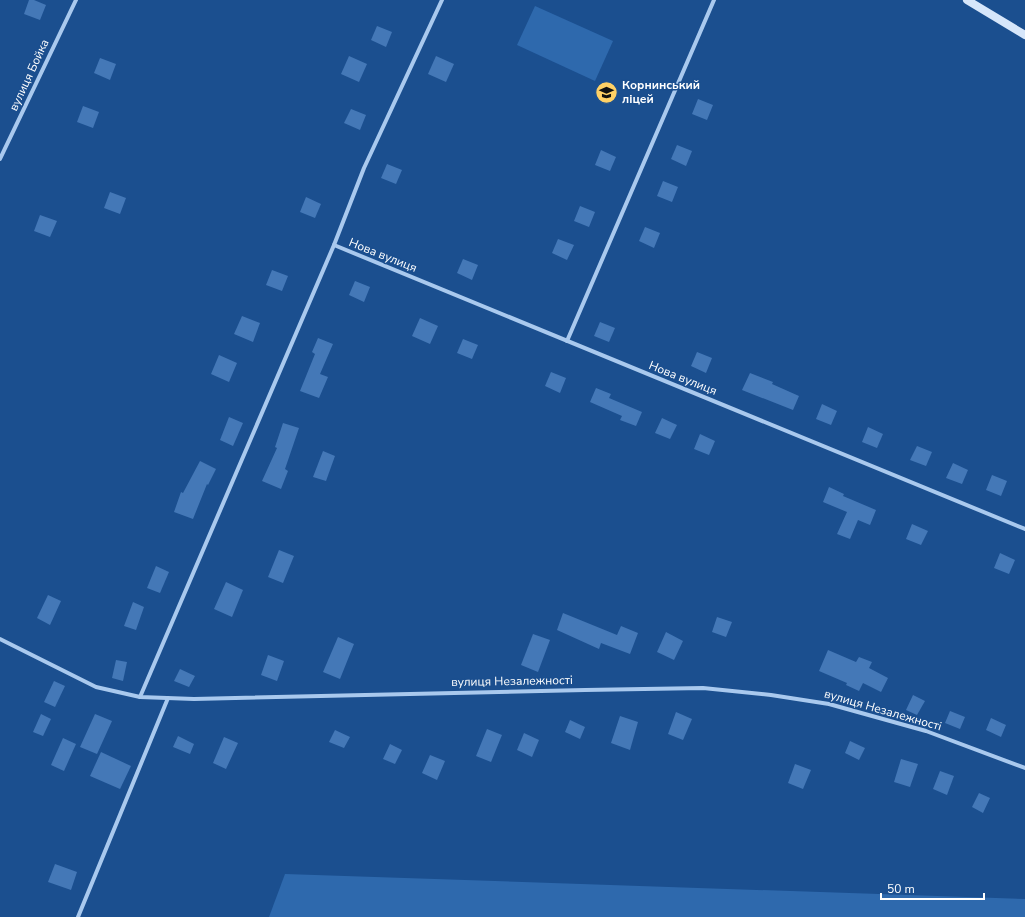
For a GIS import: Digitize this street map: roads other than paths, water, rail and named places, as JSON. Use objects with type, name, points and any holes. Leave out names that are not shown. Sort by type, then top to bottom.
[{"type":"street","name":"вулиця Бойка","points":[[0,159],[76,0]]},
{"type":"street","points":[[140,697],[334,245],[364,168],[442,0]]},
{"type":"street","points":[[567,341],[714,0]]},
{"type":"street","points":[[967,0],[1025,35]]},
{"type":"street","name":"Нова вулиця","points":[[334,245],[1025,529]]},
{"type":"street","name":"вулиця Незалежності","points":[[0,639],[96,687],[140,697],[194,699],[702,688],[771,695],[829,704],[926,731],[1025,768]]},
{"type":"street","points":[[78,917],[168,698]]},
{"type":"place","name":"Корнинський ліцей","points":[[606,92]]}]
